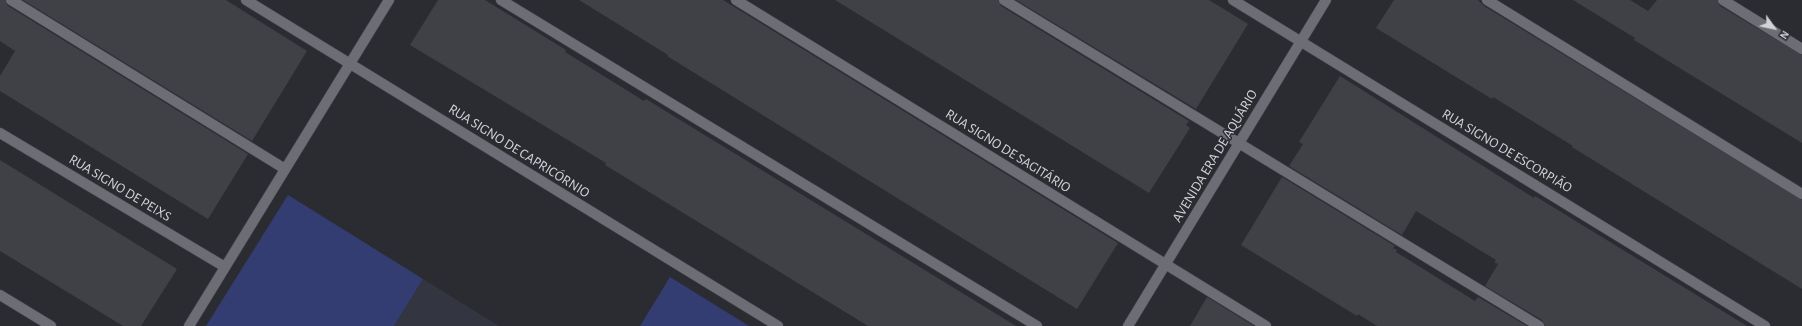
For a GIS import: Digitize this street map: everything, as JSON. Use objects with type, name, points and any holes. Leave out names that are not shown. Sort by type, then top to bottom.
[{"type":"street","points":[[11,0],[285,169]]},
{"type":"street","name":"RUA SIGNO DE CAPRICÓRNIO","points":[[246,0],[778,326]]},
{"type":"street","points":[[189,326],[388,0]]},
{"type":"street","points":[[501,0],[1037,326]]},
{"type":"street","name":"RUA SIGNO DE SAGITÁRIO","points":[[736,0],[1266,326]]},
{"type":"street","points":[[1004,0],[1539,326]]},
{"type":"street","name":"RUA SIGNO DE ESCORPIÃO","points":[[1233,0],[1765,326]]},
{"type":"street","name":"AVENIDA ERA DE AQUÁRIO","points":[[1128,326],[1326,0]]},
{"type":"street","points":[[1487,0],[1802,194]]},
{"type":"street","points":[[1723,0],[1802,49]]},
{"type":"street","name":"RUA SIGNO DE PEIXS","points":[[0,133],[225,267]]},
{"type":"street","points":[[0,295],[51,326]]},
{"type":"shaded area","points":[[288,195],[423,279],[394,326],[206,326]]},
{"type":"shaded area","points":[[670,277],[749,326],[640,326]]},
{"type":"shaded area","points":[[423,279],[499,326],[394,326]]},
{"type":"building","points":[[0,0],[5,0],[8,6],[248,154],[208,219],[0,91],[0,76],[15,51],[0,41]]},
{"type":"building","points":[[23,0],[226,0],[307,51],[252,141]]},
{"type":"building","points":[[438,0],[485,0],[566,50],[565,52],[644,101],[646,99],[1016,326],[868,326],[605,165],[606,163],[410,45]]},
{"type":"building","points":[[579,0],[723,0],[1118,243],[1077,309]]},
{"type":"building","points":[[835,0],[998,0],[1001,6],[1189,121],[1186,125],[1190,128],[1149,193]]},
{"type":"building","points":[[1016,0],[1209,0],[1248,24],[1196,109]]},
{"type":"building","points":[[1394,0],[1478,0],[1484,6],[1802,200],[1802,289],[1572,147],[1573,146],[1493,97],[1492,99],[1376,28]]},
{"type":"building","points":[[1573,0],[1630,0],[1648,11],[1657,0],[1717,0],[1720,6],[1802,55],[1802,143],[1634,40],[1635,38]]},
{"type":"building","points":[[1340,76],[1534,198],[1535,196],[1747,326],[1545,326],[1542,320],[1485,286],[1498,264],[1494,262],[1496,260],[1416,211],[1402,235],[1289,166],[1303,144],[1299,142]]},
{"type":"building","points":[[0,160],[177,269],[141,326],[123,326],[0,251]]},
{"type":"building","points":[[1282,177],[1395,246],[1393,248],[1397,250],[1396,252],[1475,301],[1478,297],[1527,326],[1377,326],[1358,314],[1357,316],[1241,245]]},
{"type":"building","points":[[1207,297],[1254,326],[1190,326]]}]
